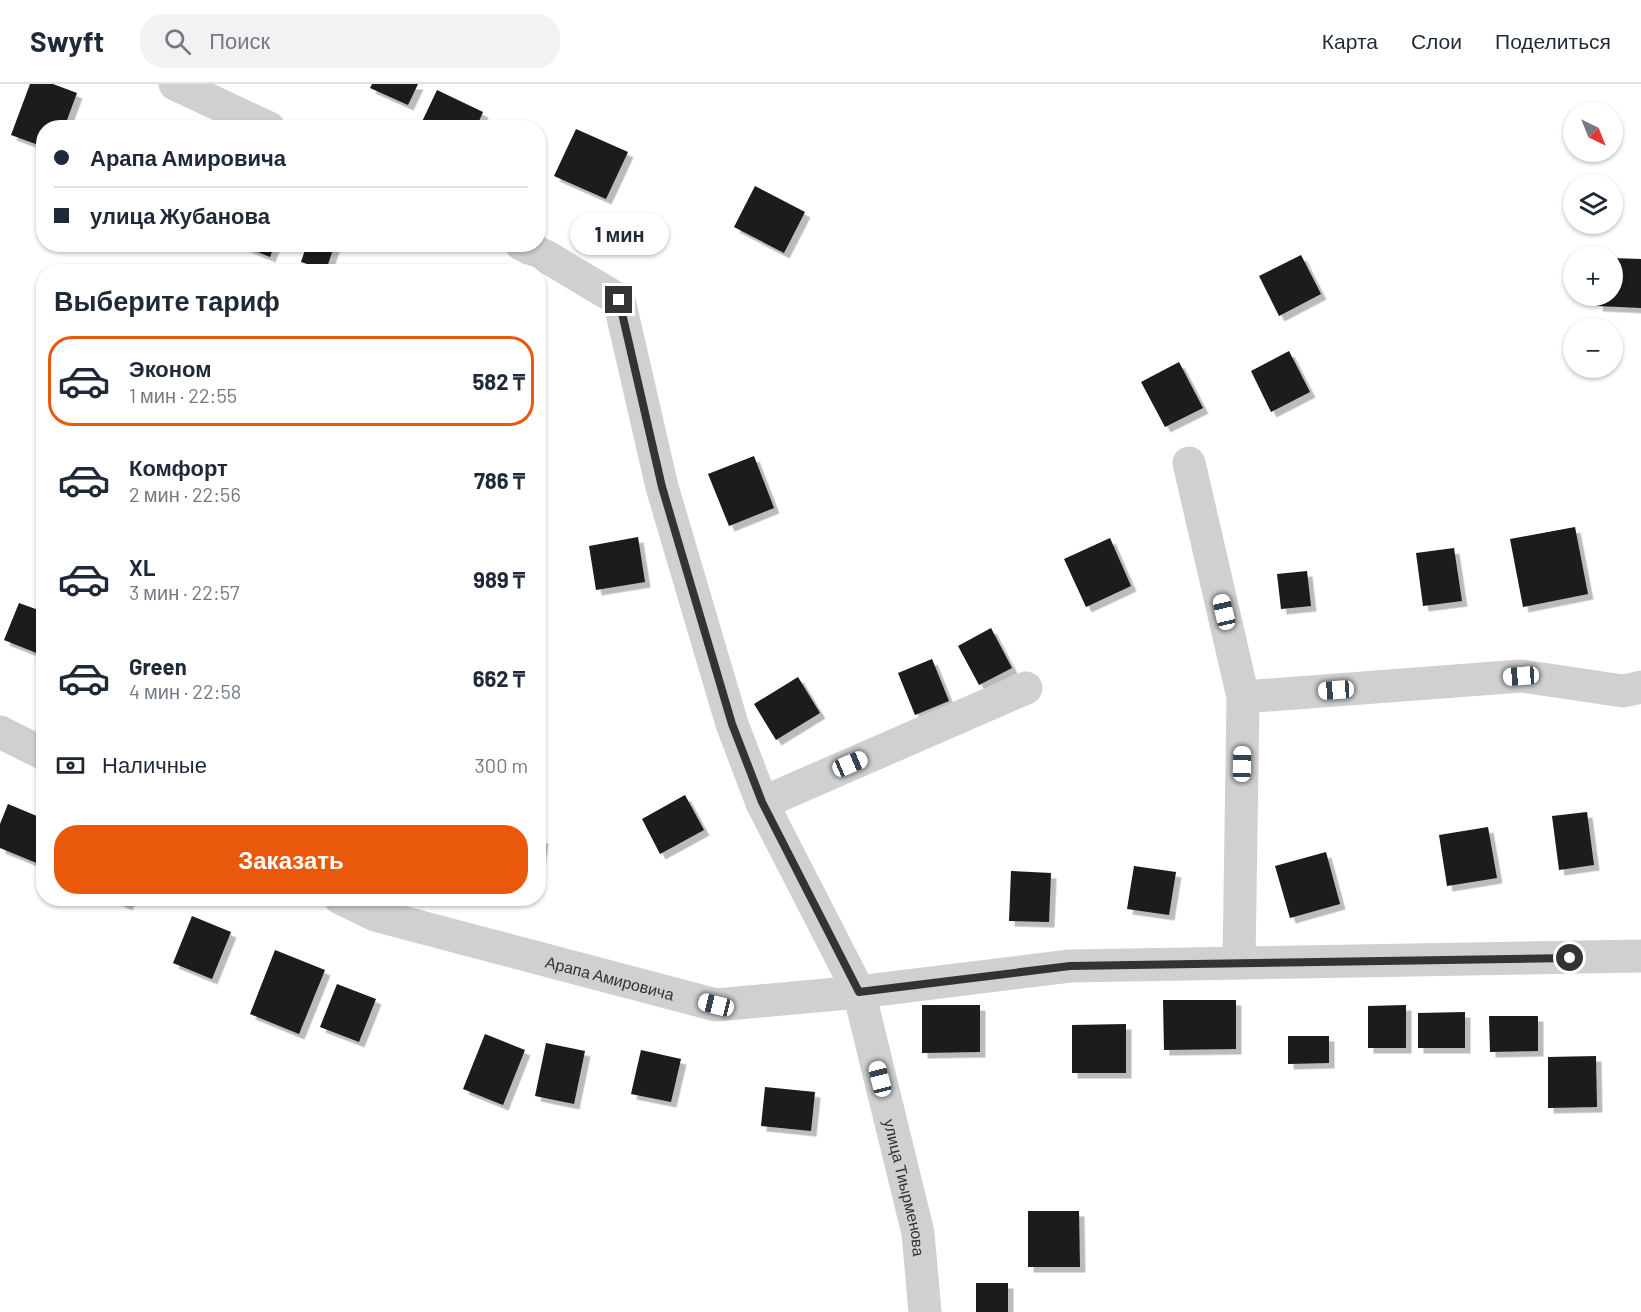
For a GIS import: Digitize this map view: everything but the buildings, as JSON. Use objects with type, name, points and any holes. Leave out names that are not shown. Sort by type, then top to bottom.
[{"type":"street","points":[[175,84],[252,120]]},
{"type":"street","name":"улица Тиырменова","points":[[538,252],[619,300],[662,487],[732,724],[762,802],[859,992],[918,1233],[925,1312]]},
{"type":"street","points":[[1189,463],[1243,697],[1239,963]]},
{"type":"street","points":[[1243,697],[1521,676],[1623,691],[1641,687]]},
{"type":"street","points":[[762,802],[1026,688]]},
{"type":"street","points":[[0,732],[36,750]]},
{"type":"street","name":"Арапа Амировича","points":[[356,906],[375,915],[716,1005],[859,992],[1070,966],[1641,956]]},
{"type":"route","points":[[619,300],[662,487],[732,724],[762,802],[859,992],[1070,966],[1570,958]]}]
